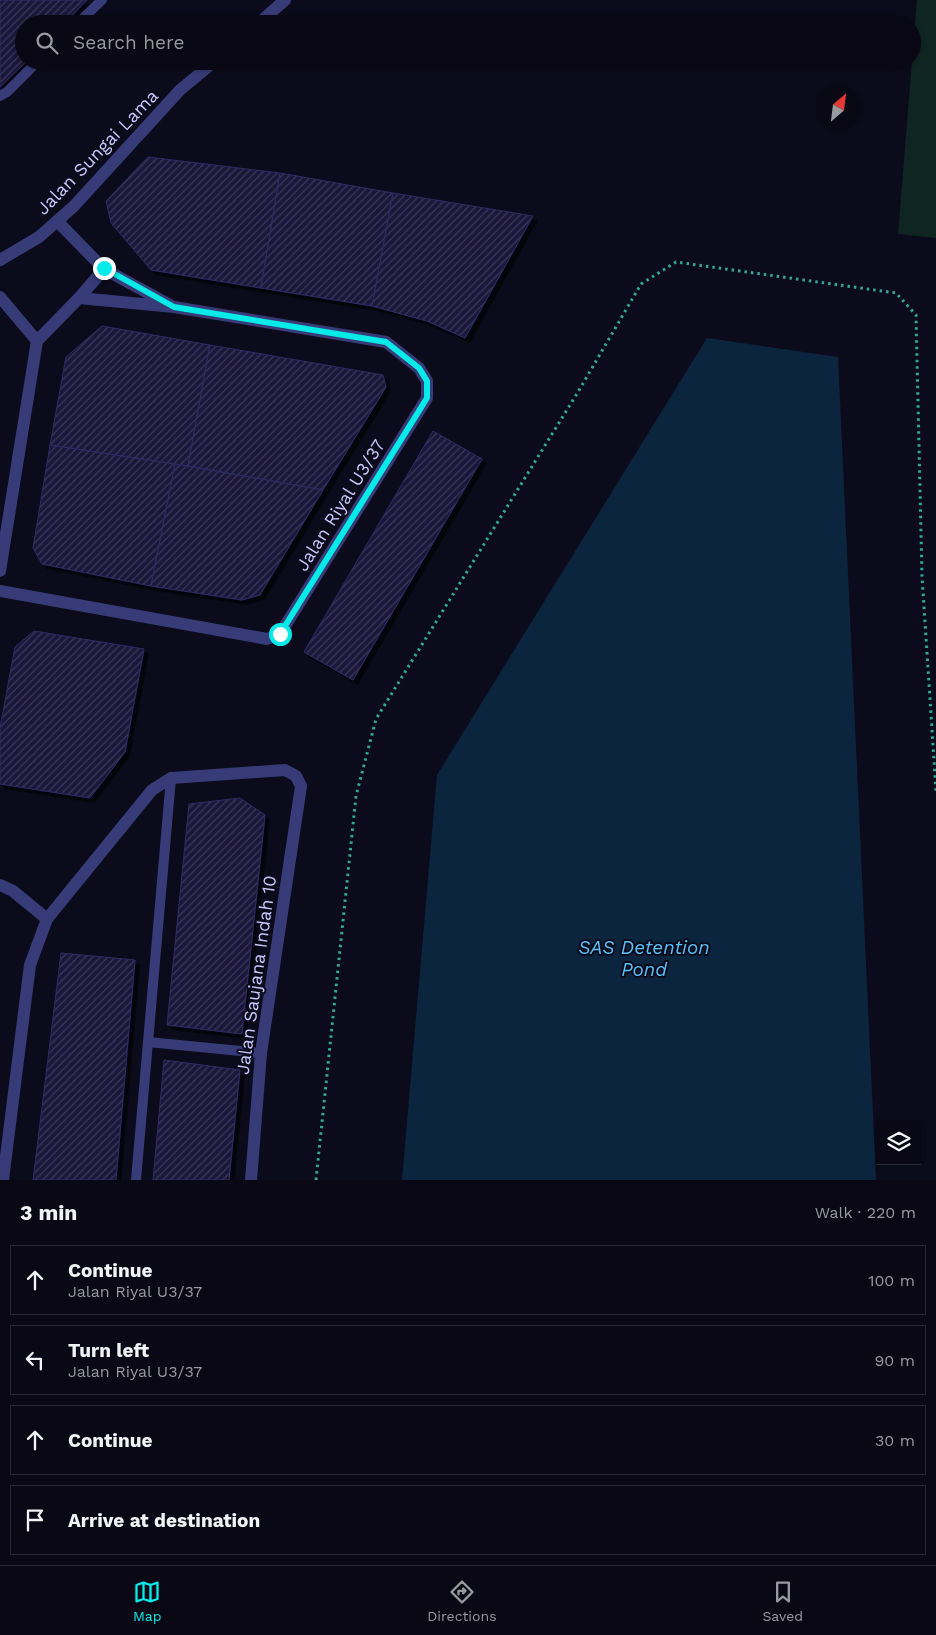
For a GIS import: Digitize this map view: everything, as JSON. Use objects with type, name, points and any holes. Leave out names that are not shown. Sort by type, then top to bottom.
[{"type":"street","points":[[268,15],[285,0]]},
{"type":"street","name":"Jalan Sungai Lama","points":[[0,260],[39,237],[74,206],[180,90],[204,70]]},
{"type":"street","points":[[57,221],[104,268],[174,307]]},
{"type":"street","points":[[0,571],[37,341],[79,298],[104,268]]},
{"type":"street","points":[[0,297],[37,341]]},
{"type":"street","name":"Jalan Riyal U3/37","points":[[0,591],[267,639],[280,634],[427,398],[427,381],[419,368],[386,342],[174,307],[79,298]]},
{"type":"street","name":"Jalan Saujana Indah 10","points":[[171,778],[285,770],[296,776],[300,786],[261,1053],[251,1180]]},
{"type":"street","points":[[3,1180],[30,965],[47,919],[152,790],[171,778]]},
{"type":"street","points":[[0,885],[13,891],[47,919]]},
{"type":"lane","points":[[86,15],[102,0]]},
{"type":"lane","points":[[0,96],[7,92],[29,70]]},
{"type":"lane","points":[[136,1180],[171,778]]},
{"type":"lane","points":[[148,1042],[261,1053]]},
{"type":"path","points":[[316,1180],[356,796],[376,719],[578,392],[641,284],[676,262],[896,293],[916,315],[922,576],[936,791]]},
{"type":"green space","points":[[917,0],[936,0],[936,238],[898,234],[911,70],[921,70],[921,15],[916,15]]},
{"type":"water","name":"SAS Detention Pond","points":[[707,338],[838,357],[876,1180],[402,1180],[437,775]]},
{"type":"building","points":[[0,0],[87,0],[73,15],[15,15],[15,70],[18,70],[0,87]]},
{"type":"building","points":[[148,157],[280,173],[261,288],[151,270],[111,223],[106,201]]},
{"type":"building","points":[[280,173],[393,193],[372,306],[261,288]]},
{"type":"building","points":[[393,193],[533,216],[465,338],[427,321],[372,306]]},
{"type":"building","points":[[102,326],[210,345],[188,466],[50,445],[66,357]]},
{"type":"building","points":[[210,345],[383,375],[386,387],[323,490],[188,466]]},
{"type":"building","points":[[433,431],[482,459],[353,680],[304,652]]},
{"type":"building","points":[[50,445],[175,464],[151,586],[42,564],[33,548]]},
{"type":"building","points":[[175,464],[323,490],[260,595],[242,600],[151,586]]},
{"type":"building","points":[[34,631],[144,649],[125,752],[90,798],[0,784],[0,728],[15,647]]},
{"type":"building","points":[[240,798],[265,815],[242,1034],[167,1025],[189,804]]},
{"type":"building","points":[[61,953],[135,960],[116,1180],[33,1180]]},
{"type":"building","points":[[164,1060],[240,1070],[229,1180],[153,1180]]},
{"type":"route","points":[[104,268],[174,307],[386,342],[419,368],[427,381],[427,398],[280,634]]}]
